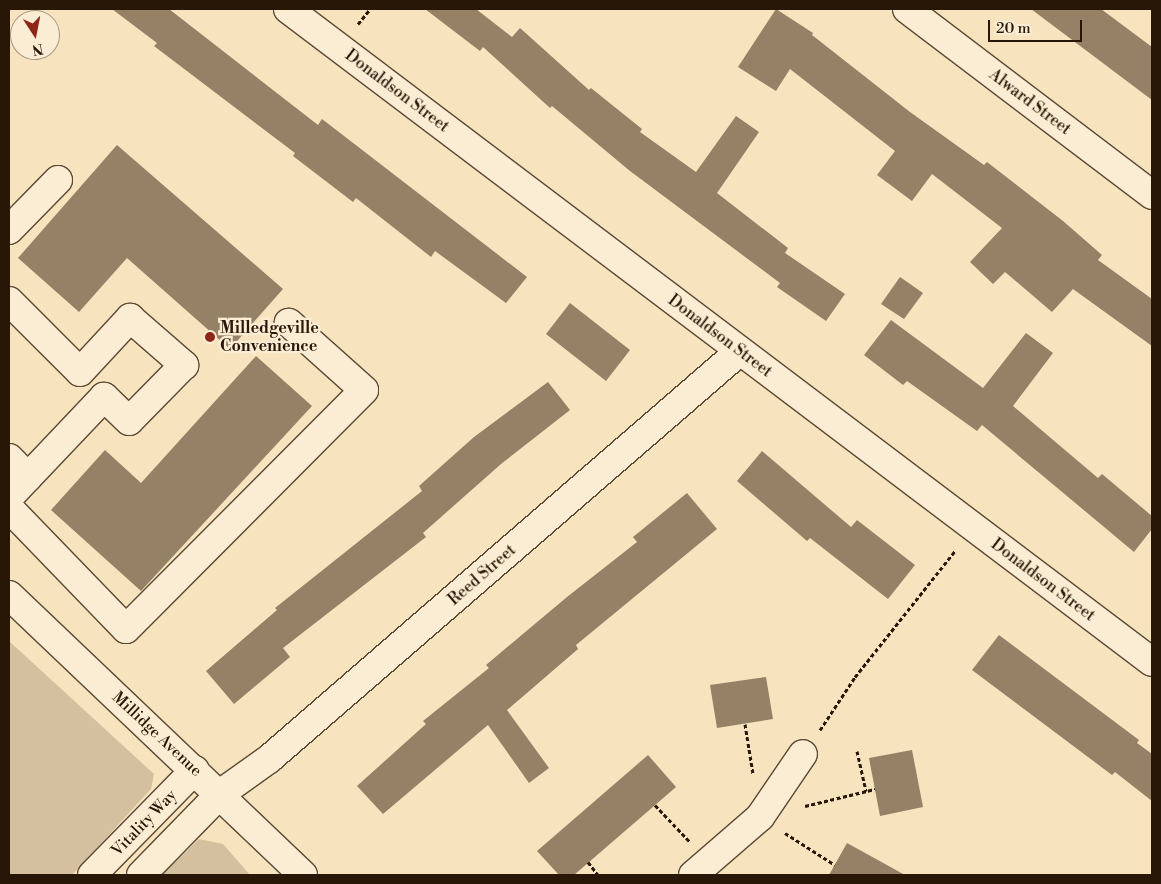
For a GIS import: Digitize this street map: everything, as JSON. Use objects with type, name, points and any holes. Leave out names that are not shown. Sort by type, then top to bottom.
[{"type":"street","name":"Donaldson Street","points":[[288,9],[1152,662]]},
{"type":"street","name":"Alward Street","points":[[907,9],[1152,195]]},
{"type":"street","points":[[9,230],[58,180]]},
{"type":"street","points":[[9,301],[104,398],[129,421],[184,365],[130,318],[80,372]]},
{"type":"street","points":[[9,508],[126,629],[364,390],[289,323]]},
{"type":"street","name":"Reed Street","points":[[220,794],[269,759],[740,351]]},
{"type":"street","points":[[9,497],[104,398]]},
{"type":"street","points":[[9,458],[28,477]]},
{"type":"street","name":"Millidge Avenue","points":[[9,595],[195,770],[303,875]]},
{"type":"street","points":[[694,875],[760,817],[803,754]]},
{"type":"street","name":"Vitality Way","points":[[92,875],[195,770]]},
{"type":"street","points":[[141,875],[220,794]]},
{"type":"path","points":[[803,754],[855,677],[974,528]]},
{"type":"path","points":[[745,724],[760,817],[835,865]]},
{"type":"path","points":[[857,751],[866,791]]},
{"type":"path","points":[[760,817],[875,789]]},
{"type":"path","points":[[588,862],[598,875]]},
{"type":"shaded area","points":[[9,641],[154,774],[151,789],[72,875],[9,875]]},
{"type":"shaded area","points":[[199,839],[223,844],[250,875],[162,875]]},
{"type":"building","points":[[112,9],[169,9],[318,125],[322,119],[527,277],[506,303],[435,251],[431,257],[356,198],[353,202],[293,156],[295,153],[154,46],[157,43]]},
{"type":"building","points":[[425,9],[476,9],[512,37],[520,28],[589,90],[591,88],[642,129],[640,132],[696,172],[736,116],[759,132],[717,193],[788,248],[785,253],[845,294],[826,321],[777,287],[780,283],[630,171],[552,106],[550,108],[483,47],[480,51]]},
{"type":"building","points":[[776,9],[813,33],[812,35],[910,112],[984,165],[987,162],[1063,221],[1102,255],[1098,260],[1152,299],[1152,346],[1073,289],[1052,312],[1005,272],[993,284],[970,262],[1002,228],[932,174],[912,201],[877,175],[895,151],[790,69],[776,91],[738,67]]},
{"type":"building","points":[[1031,9],[1101,9],[1152,47],[1152,100]]},
{"type":"building","points":[[117,145],[283,289],[230,349],[127,258],[79,312],[18,258]]},
{"type":"building","points":[[900,277],[923,293],[904,319],[881,304]]},
{"type":"building","points":[[570,303],[630,350],[606,381],[546,334]]},
{"type":"building","points":[[891,320],[983,388],[1026,333],[1053,353],[1013,406],[1098,478],[1102,474],[1152,516],[1152,529],[1134,552],[982,425],[977,431],[907,381],[903,385],[864,355]]},
{"type":"building","points":[[256,356],[312,406],[141,591],[51,510],[105,450],[141,483]]},
{"type":"building","points":[[548,382],[570,410],[501,464],[423,533],[426,537],[283,648],[290,657],[234,704],[206,671],[277,610],[275,608],[422,491],[419,486],[474,437]]},
{"type":"building","points":[[762,451],[851,527],[857,520],[915,565],[888,599],[810,538],[807,541],[737,481]]},
{"type":"building","points":[[687,493],[717,529],[576,645],[578,649],[507,710],[549,768],[529,783],[488,725],[383,814],[357,786],[426,724],[423,721],[489,668],[486,665],[567,597],[637,542],[633,537]]},
{"type":"building","points":[[999,635],[1139,740],[1137,743],[1152,754],[1152,801],[1115,772],[1112,775],[972,670]]},
{"type":"building","points":[[766,677],[773,719],[717,728],[710,685]]},
{"type":"building","points":[[912,750],[923,807],[880,816],[869,758]]},
{"type":"building","points":[[648,755],[676,787],[574,875],[559,875],[537,851]]},
{"type":"building","points":[[847,843],[905,875],[829,875]]},
{"type":"place","name":"Milledgeville Convenience","points":[[210,337]]}]
